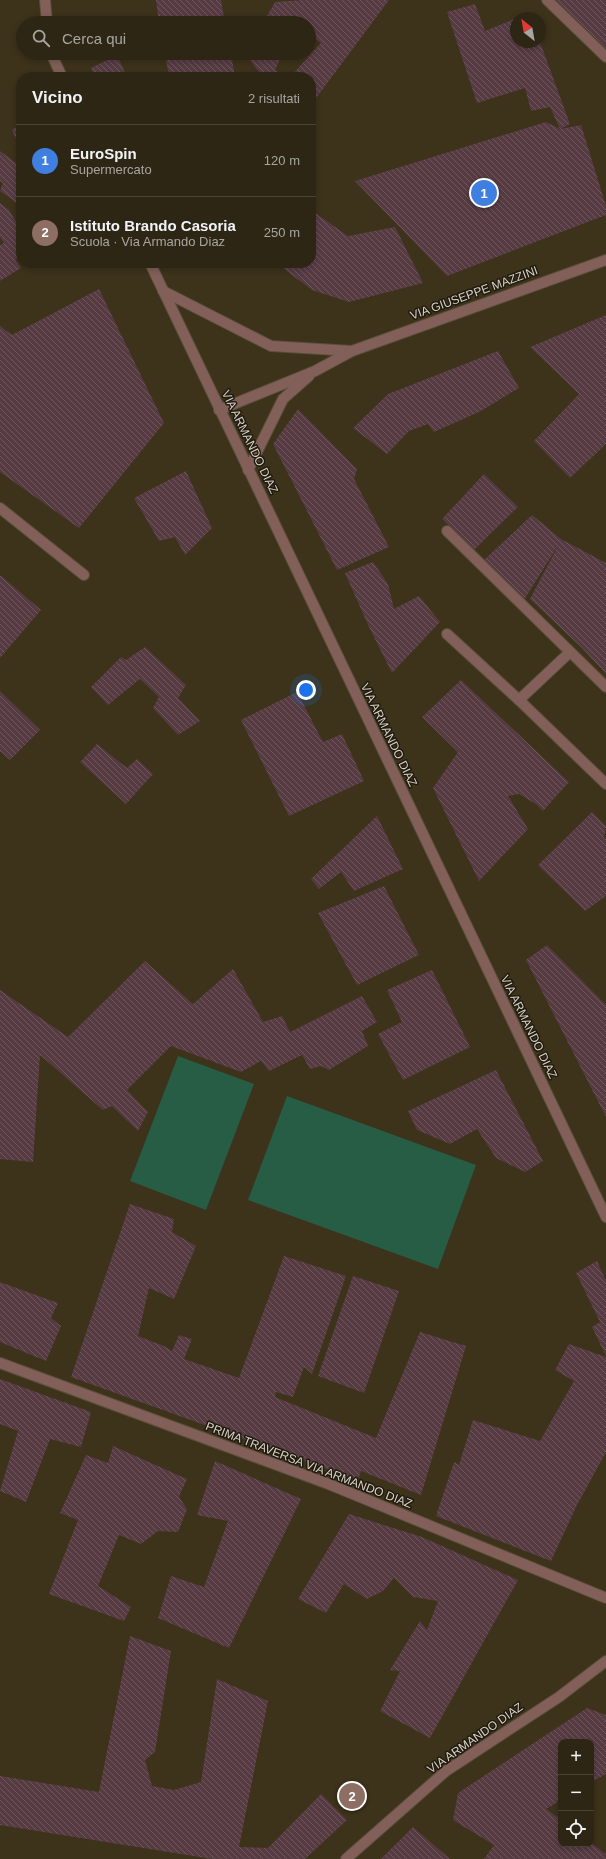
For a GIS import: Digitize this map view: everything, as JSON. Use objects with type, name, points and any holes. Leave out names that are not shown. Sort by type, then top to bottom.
[{"type":"street","points":[[45,0],[46,16]]},
{"type":"street","points":[[547,0],[606,57]]},
{"type":"street","points":[[54,60],[60,72]]},
{"type":"street","name":"VIA GIUSEPPE MAZZINI","points":[[220,410],[315,371],[352,351],[606,260]]},
{"type":"street","name":"VIA ARMANDO DIAZ","points":[[152,268],[606,1217]]},
{"type":"street","name":"VIA GIUSEPPE MAZZINI","points":[[163,291],[271,346],[352,351]]},
{"type":"street","name":"VIA GIUSEPPE MAZZINI","points":[[248,470],[283,399],[315,371]]},
{"type":"street","points":[[0,508],[84,575]]},
{"type":"street","points":[[447,531],[606,687]]},
{"type":"street","points":[[448,634],[606,784]]},
{"type":"street","points":[[519,700],[570,652]]},
{"type":"street","name":"PRIMA TRAVERSA VIA ARMANDO DIAZ","points":[[0,1363],[326,1483],[606,1598]]},
{"type":"street","name":"VIA ARMANDO DIAZ","points":[[346,1859],[446,1771],[559,1697],[606,1661]]},
{"type":"green space","points":[[178,1056],[254,1084],[206,1210],[130,1181]]},
{"type":"green space","points":[[287,1096],[476,1165],[438,1269],[248,1200]]},
{"type":"building","points":[[156,0],[221,0],[224,16],[158,16]]},
{"type":"building","points":[[303,0],[389,0],[316,98],[316,72],[295,72],[306,60],[316,60],[316,48],[321,43],[316,39],[316,16],[267,16],[275,2]]},
{"type":"building","points":[[555,0],[606,0],[606,48]]},
{"type":"building","points":[[475,4],[485,31],[510,21],[510,48],[542,48],[570,124],[560,129],[550,107],[531,111],[525,88],[477,103],[447,12]]},
{"type":"building","points":[[107,60],[119,60],[125,72],[93,72],[91,68]]},
{"type":"building","points":[[166,60],[232,60],[234,72],[168,72]]},
{"type":"building","points":[[250,60],[280,60],[275,70],[278,72],[259,72]]},
{"type":"building","points":[[546,122],[560,129],[581,125],[606,206],[606,215],[447,276],[355,181]]},
{"type":"building","points":[[16,127],[16,139],[12,130]]},
{"type":"building","points":[[0,151],[16,163],[16,202],[0,191],[3,183],[0,181]]},
{"type":"building","points":[[0,203],[9,210],[16,222],[15,260],[16,268],[21,268],[0,281],[0,245],[4,243],[0,237]]},
{"type":"building","points":[[316,214],[348,236],[395,227],[423,283],[349,302],[312,290],[283,268],[316,268]]},
{"type":"building","points":[[99,289],[164,423],[79,528],[0,472],[0,326],[12,335]]},
{"type":"building","points":[[606,315],[606,444],[570,478],[534,441],[579,394],[530,347]]},
{"type":"building","points":[[498,351],[519,388],[479,412],[434,432],[428,424],[409,431],[387,454],[353,428],[388,394]]},
{"type":"building","points":[[298,409],[357,469],[354,479],[389,547],[337,570],[273,444]]},
{"type":"building","points":[[186,471],[212,528],[185,555],[175,537],[159,541],[134,498]]},
{"type":"building","points":[[484,474],[518,507],[474,550],[442,519]]},
{"type":"building","points":[[532,515],[561,539],[606,563],[606,674],[582,648],[530,599],[559,544],[524,600],[484,560]]},
{"type":"building","points":[[373,562],[388,584],[394,609],[419,596],[440,622],[392,673],[369,627],[345,573]]},
{"type":"building","points":[[0,575],[41,610],[0,658]]},
{"type":"building","points":[[145,647],[186,685],[178,698],[200,721],[178,735],[153,708],[159,697],[140,679],[108,705],[91,687],[121,657],[126,660]]},
{"type":"building","points":[[461,680],[569,782],[543,811],[536,804],[519,794],[508,796],[528,829],[479,881],[433,788],[458,752],[422,717]]},
{"type":"building","points":[[0,691],[40,730],[10,760],[0,751]]},
{"type":"building","points":[[297,692],[323,742],[342,734],[364,781],[289,816],[241,720]]},
{"type":"building","points":[[97,744],[127,768],[137,759],[153,774],[126,804],[80,762]]},
{"type":"building","points":[[592,812],[606,826],[604,838],[606,839],[606,896],[585,911],[538,865]]},
{"type":"building","points":[[377,816],[403,869],[354,891],[341,872],[319,889],[311,879]]},
{"type":"building","points":[[384,886],[419,955],[357,985],[318,913]]},
{"type":"building","points":[[547,945],[606,1005],[606,1117],[526,960]]},
{"type":"building","points":[[145,961],[193,1004],[233,969],[263,1022],[282,1016],[290,1032],[362,996],[377,1022],[362,1031],[368,1046],[329,1070],[321,1066],[310,1069],[302,1055],[269,1071],[261,1061],[241,1072],[171,1046],[127,1090],[148,1112],[138,1131],[112,1106],[103,1110],[40,1055],[33,1162],[0,1159],[0,990],[68,1037]]},
{"type":"building","points":[[432,970],[470,1047],[403,1080],[378,1034],[402,1022],[387,990]]},
{"type":"building","points":[[496,1070],[543,1161],[525,1172],[496,1158],[477,1129],[450,1144],[417,1130],[408,1111]]},
{"type":"building","points":[[130,1204],[174,1219],[172,1232],[196,1246],[174,1299],[149,1288],[138,1336],[164,1346],[172,1351],[179,1335],[192,1339],[184,1359],[239,1378],[284,1256],[346,1276],[312,1374],[304,1367],[293,1397],[276,1392],[275,1397],[376,1438],[420,1332],[466,1346],[421,1495],[361,1471],[358,1480],[71,1377]]},
{"type":"building","points":[[597,1261],[606,1281],[606,1356],[592,1327],[600,1322],[576,1273]]},
{"type":"building","points":[[353,1276],[399,1291],[364,1393],[318,1376]]},
{"type":"building","points":[[0,1282],[58,1303],[51,1318],[61,1326],[46,1361],[0,1342]]},
{"type":"building","points":[[569,1344],[606,1357],[606,1452],[577,1505],[551,1561],[436,1516],[454,1462],[459,1465],[473,1420],[540,1441],[574,1381],[555,1370]]},
{"type":"building","points":[[0,1379],[91,1412],[81,1447],[50,1439],[26,1502],[0,1491],[18,1431],[0,1424]]},
{"type":"building","points":[[113,1446],[187,1479],[179,1497],[187,1509],[178,1532],[158,1531],[141,1544],[119,1535],[98,1586],[131,1607],[124,1621],[49,1594],[78,1520],[60,1513],[86,1455],[108,1463]]},
{"type":"building","points":[[215,1461],[301,1499],[229,1648],[158,1618],[171,1576],[204,1587],[228,1521],[197,1515]]},
{"type":"building","points":[[349,1514],[422,1537],[518,1580],[430,1738],[380,1711],[400,1671],[390,1670],[420,1621],[427,1630],[438,1601],[413,1597],[394,1578],[383,1591],[367,1599],[344,1584],[326,1613],[298,1599]]},
{"type":"building","points":[[130,1636],[171,1651],[155,1752],[145,1760],[152,1786],[174,1790],[201,1782],[217,1679],[268,1701],[239,1847],[268,1848],[321,1794],[347,1820],[305,1859],[212,1859],[0,1825],[0,1776],[99,1792]]},
{"type":"building","points":[[587,1708],[606,1715],[606,1774],[594,1780],[594,1739],[558,1739],[558,1802],[546,1809],[558,1818],[558,1847],[594,1847],[594,1845],[606,1854],[606,1859],[484,1859],[494,1845],[453,1820],[458,1793]]},
{"type":"building","points":[[413,1827],[450,1859],[381,1859]]},
{"type":"place","name":"EuroSpin","points":[[484,193]]},
{"type":"place","name":"Istituto Brando Casoria","points":[[352,1796]]}]
